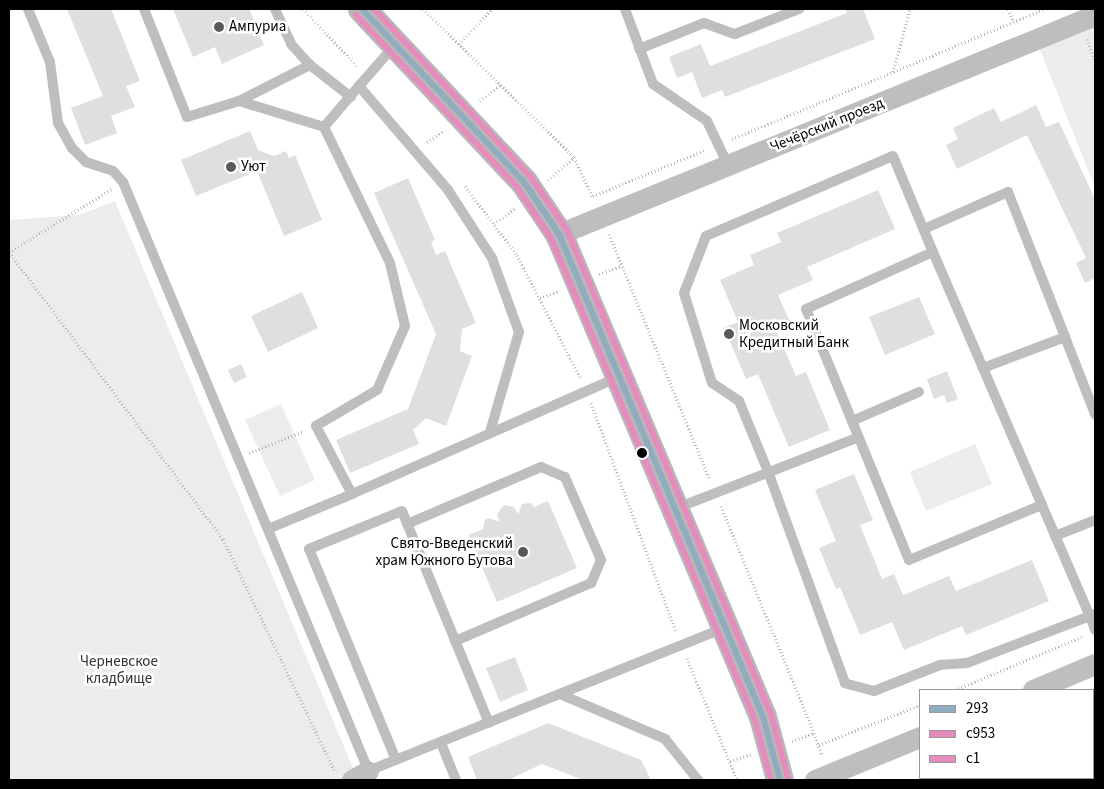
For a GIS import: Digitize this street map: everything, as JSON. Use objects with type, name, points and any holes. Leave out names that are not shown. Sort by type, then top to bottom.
[{"type":"street","points":[[365,10],[524,182],[559,234],[677,508],[724,628],[764,717],[780,780]]},
{"type":"street","name":"Чечёрский проезд","points":[[559,234],[1095,15]]},
{"type":"street","points":[[1036,689],[1095,664]]},
{"type":"street","points":[[815,780],[919,736]]},
{"type":"lane","points":[[28,9],[50,62],[58,123],[72,148],[86,162],[113,170],[123,182],[268,529],[364,777],[396,760],[562,695],[724,628]]},
{"type":"lane","points":[[144,9],[187,116],[239,101],[310,65]]},
{"type":"lane","points":[[275,9],[291,44],[310,65],[351,97]]},
{"type":"lane","points":[[625,9],[653,84],[707,121],[728,165]]},
{"type":"lane","points":[[640,49],[704,23],[735,34],[799,9]]},
{"type":"lane","points":[[324,127],[395,44]]},
{"type":"lane","points":[[359,86],[448,190],[492,258],[519,332],[490,432]]},
{"type":"lane","points":[[239,101],[324,127],[390,263],[405,326],[377,390],[316,426],[352,494]]},
{"type":"lane","points":[[1091,633],[1092,615],[1055,536],[893,156],[706,236],[684,293],[712,383],[739,401],[769,474],[845,683],[874,691],[940,665],[967,663],[1092,615]]},
{"type":"lane","points":[[924,229],[1008,192],[1095,414]]},
{"type":"lane","points":[[933,252],[806,309],[852,421],[857,438],[910,560],[1042,505]]},
{"type":"lane","points":[[983,368],[1065,337]]},
{"type":"lane","points":[[268,529],[621,377]]},
{"type":"lane","points":[[852,421],[919,392]]},
{"type":"lane","points":[[677,508],[769,474],[857,438]]},
{"type":"lane","points":[[407,524],[542,467],[565,477],[600,560],[591,583],[455,641]]},
{"type":"lane","points":[[396,760],[309,549],[402,511],[489,723]]},
{"type":"lane","points":[[1055,536],[1095,520]]},
{"type":"lane","points":[[562,695],[665,739],[698,780]]},
{"type":"lane","points":[[441,743],[456,780]]},
{"type":"path","points":[[303,9],[368,77]]},
{"type":"path","points":[[423,9],[574,157],[602,216],[814,733]]},
{"type":"path","points":[[459,44],[492,9]]},
{"type":"path","points":[[893,72],[910,9]]},
{"type":"path","points":[[1008,9],[1014,22]]},
{"type":"path","points":[[592,196],[1044,9]]},
{"type":"path","points":[[1086,37],[1095,60]]},
{"type":"path","points":[[420,136],[433,150]]},
{"type":"path","points":[[459,179],[517,255],[587,391],[682,646],[737,780]]},
{"type":"path","points":[[123,182],[9,252],[224,539],[338,780]]},
{"type":"path","points":[[238,458],[316,426]]},
{"type":"path","points":[[957,689],[1091,633]]},
{"type":"path","points":[[819,744],[919,705]]},
{"type":"green space","points":[[1095,22],[1095,187],[1038,45]]},
{"type":"green space","name":"Черневское кладбище","points":[[115,201],[358,780],[9,780],[9,220],[79,215]]},
{"type":"green space","points":[[281,404],[315,480],[280,496],[245,420]]},
{"type":"green space","points":[[975,444],[992,484],[926,511],[910,472]]},
{"type":"building","points":[[67,9],[111,9],[140,81],[126,86],[135,107],[111,116],[117,133],[85,145],[71,108],[103,96]]},
{"type":"building","name":"Ампуриа","points":[[173,9],[249,9],[264,45],[222,64],[215,47],[193,57]]},
{"type":"building","points":[[845,9],[863,9],[875,39],[725,97],[722,90],[702,98],[692,72],[677,78],[669,57],[701,44],[710,66],[847,13]]},
{"type":"building","points":[[1036,105],[1046,127],[1059,122],[1095,199],[1095,278],[1085,283],[1076,263],[1086,258],[1027,135],[957,169],[946,145],[958,139],[953,128],[994,108],[1001,122]]},
{"type":"building","points":[[250,131],[258,150],[274,156],[286,151],[289,158],[295,155],[322,220],[284,236],[257,171],[196,196],[181,160]]},
{"type":"building","points":[[408,178],[435,240],[431,242],[436,255],[445,251],[476,323],[462,329],[460,351],[472,356],[446,426],[426,418],[413,430],[419,444],[350,473],[336,440],[408,409],[436,334],[374,193]]},
{"type":"building","points":[[878,190],[895,229],[807,267],[813,280],[778,295],[791,324],[776,330],[796,376],[806,372],[830,430],[789,447],[758,374],[746,379],[724,328],[738,322],[720,280],[754,265],[750,255],[781,242],[777,233]]},
{"type":"building","points":[[302,292],[318,328],[268,352],[251,316]]},
{"type":"building","points":[[919,297],[935,334],[885,355],[869,317]]},
{"type":"building","points":[[241,364],[247,377],[234,383],[228,370]]},
{"type":"building","points":[[947,371],[958,399],[947,403],[944,395],[934,399],[927,379]]},
{"type":"building","points":[[854,474],[873,520],[860,525],[882,579],[894,574],[903,595],[949,576],[956,591],[1032,560],[1049,601],[966,635],[962,626],[904,650],[892,622],[860,635],[840,587],[836,589],[819,548],[836,541],[815,490]]},
{"type":"building","name":"Свято-Введенский храм Южного Бутова","points":[[548,501],[577,568],[497,602],[468,535],[483,529],[485,520],[489,518],[499,522],[497,514],[504,505],[514,507],[518,514],[522,504],[531,503],[534,507]]},
{"type":"building","points":[[515,657],[528,690],[500,702],[486,668]]},
{"type":"building","points":[[1094,720],[1095,720],[1094,764]]},
{"type":"building","points":[[548,723],[641,760],[651,780],[583,780],[542,764],[508,780],[477,780],[468,757]]},
{"type":"transit line","name":"293","points":[[362,9],[524,182],[559,234],[763,717],[780,780]]},
{"type":"transit line","name":"с1","points":[[374,9],[530,176],[567,230],[771,714],[788,778]]},
{"type":"transit line","name":"с953","points":[[356,15],[517,187],[551,238],[755,720],[771,780]]},
{"type":"place","name":"Ампуриа","points":[[219,27]]},
{"type":"place","name":"Уют","points":[[231,167]]},
{"type":"place","name":"Московский Кредитный Банк","points":[[729,334]]},
{"type":"place","name":"Свято-Введенский храм Южного Бутова","points":[[523,552]]}]
